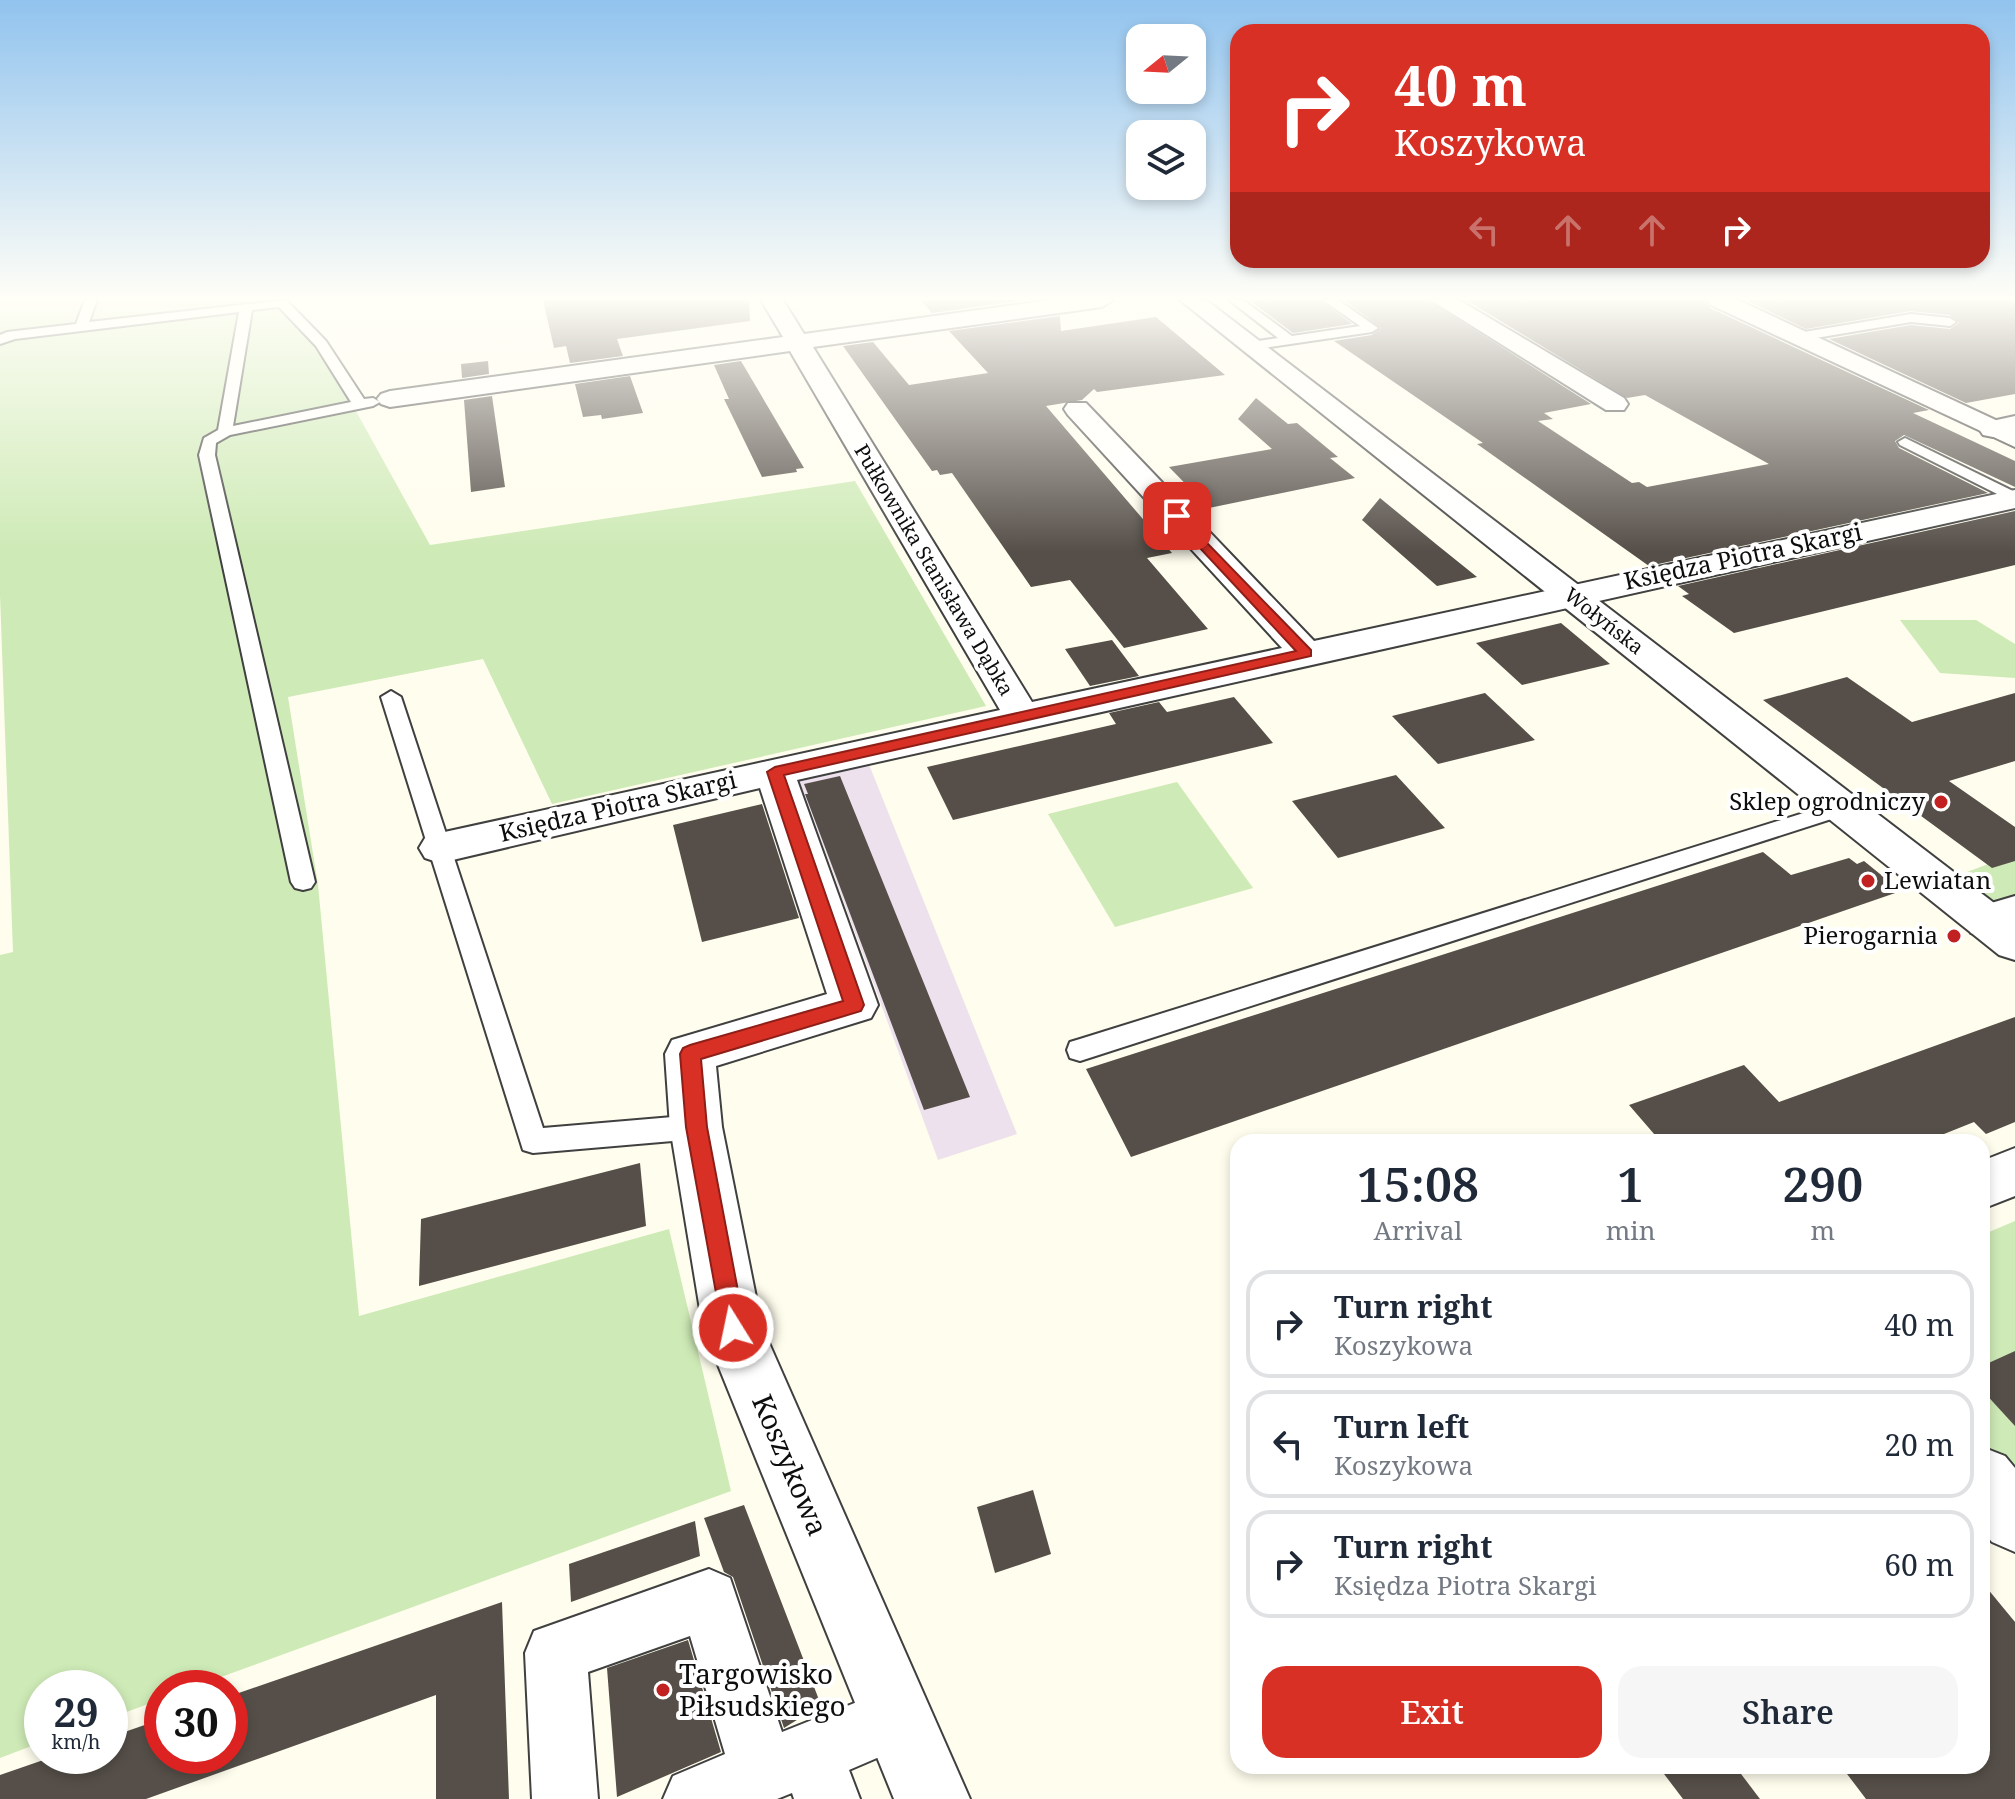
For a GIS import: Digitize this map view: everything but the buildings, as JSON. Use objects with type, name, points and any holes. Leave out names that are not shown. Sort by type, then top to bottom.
[{"type":"street","points":[[390,399],[498,384]]},
{"type":"street","name":"Pułkownika Stanisława Dąbka","points":[[823,384],[1022,716]]},
{"type":"street","name":"Wołyńska","points":[[1298,384],[1842,808],[2006,925]]},
{"type":"street","points":[[1582,384],[1615,404]]},
{"type":"street","points":[[1903,384],[2008,431]]},
{"type":"street","points":[[1077,409],[1306,653]]},
{"type":"street","name":"Księdza Piotra Skargi","points":[[440,848],[1022,716],[2015,498]]},
{"type":"street","name":"Koszykowa","points":[[775,772],[854,1005],[690,1054],[696,1127],[733,1328],[932,1799]]},
{"type":"street","points":[[1990,1182],[2015,1172]]},
{"type":"street","points":[[1990,1489],[2015,1519]]},
{"type":"street","points":[[565,1799],[556,1653],[709,1599],[800,1774]]},
{"type":"street","points":[[696,1799],[800,1774],[897,1718]]},
{"type":"lane","points":[[225,432],[233,384]]},
{"type":"lane","points":[[347,384],[360,404]]},
{"type":"lane","points":[[303,882],[207,455],[209,441],[225,432],[390,399]]},
{"type":"lane","points":[[1905,442],[2015,498]]},
{"type":"lane","points":[[391,697],[533,1141],[696,1127]]},
{"type":"lane","points":[[1080,1050],[1842,808]]},
{"type":"shaded area","points":[[868,762],[1017,1134],[938,1160],[798,777]]},
{"type":"green space","points":[[0,384],[339,384],[430,545],[855,481],[986,706],[552,804],[483,659],[288,697],[318,885],[359,1316],[669,1229],[731,1491],[240,1670],[144,1670],[144,1706],[128,1711],[128,1670],[24,1670],[24,1749],[0,1758],[0,955],[13,952],[0,595]]},
{"type":"green space","points":[[1900,620],[1976,620],[2015,644],[2015,678],[1940,673]]},
{"type":"green space","points":[[1177,782],[1253,888],[1115,927],[1048,814]]},
{"type":"green space","points":[[2015,854],[2015,936],[1960,891],[1959,875]]},
{"type":"green space","points":[[2015,1221],[2015,1518],[1990,1488],[1990,1232]]},
{"type":"place","name":"Sklep ogrodniczy","points":[[1941,802]]},
{"type":"place","name":"Lewiatan","points":[[1868,881]]},
{"type":"place","name":"Pierogarnia","points":[[1954,936]]},
{"type":"place","name":"Targowisko Piłsudskiego","points":[[663,1690]]},
{"type":"route","points":[[733,1328],[696,1127],[690,1054],[854,1005],[775,772],[1306,653],[1177,516]]}]
